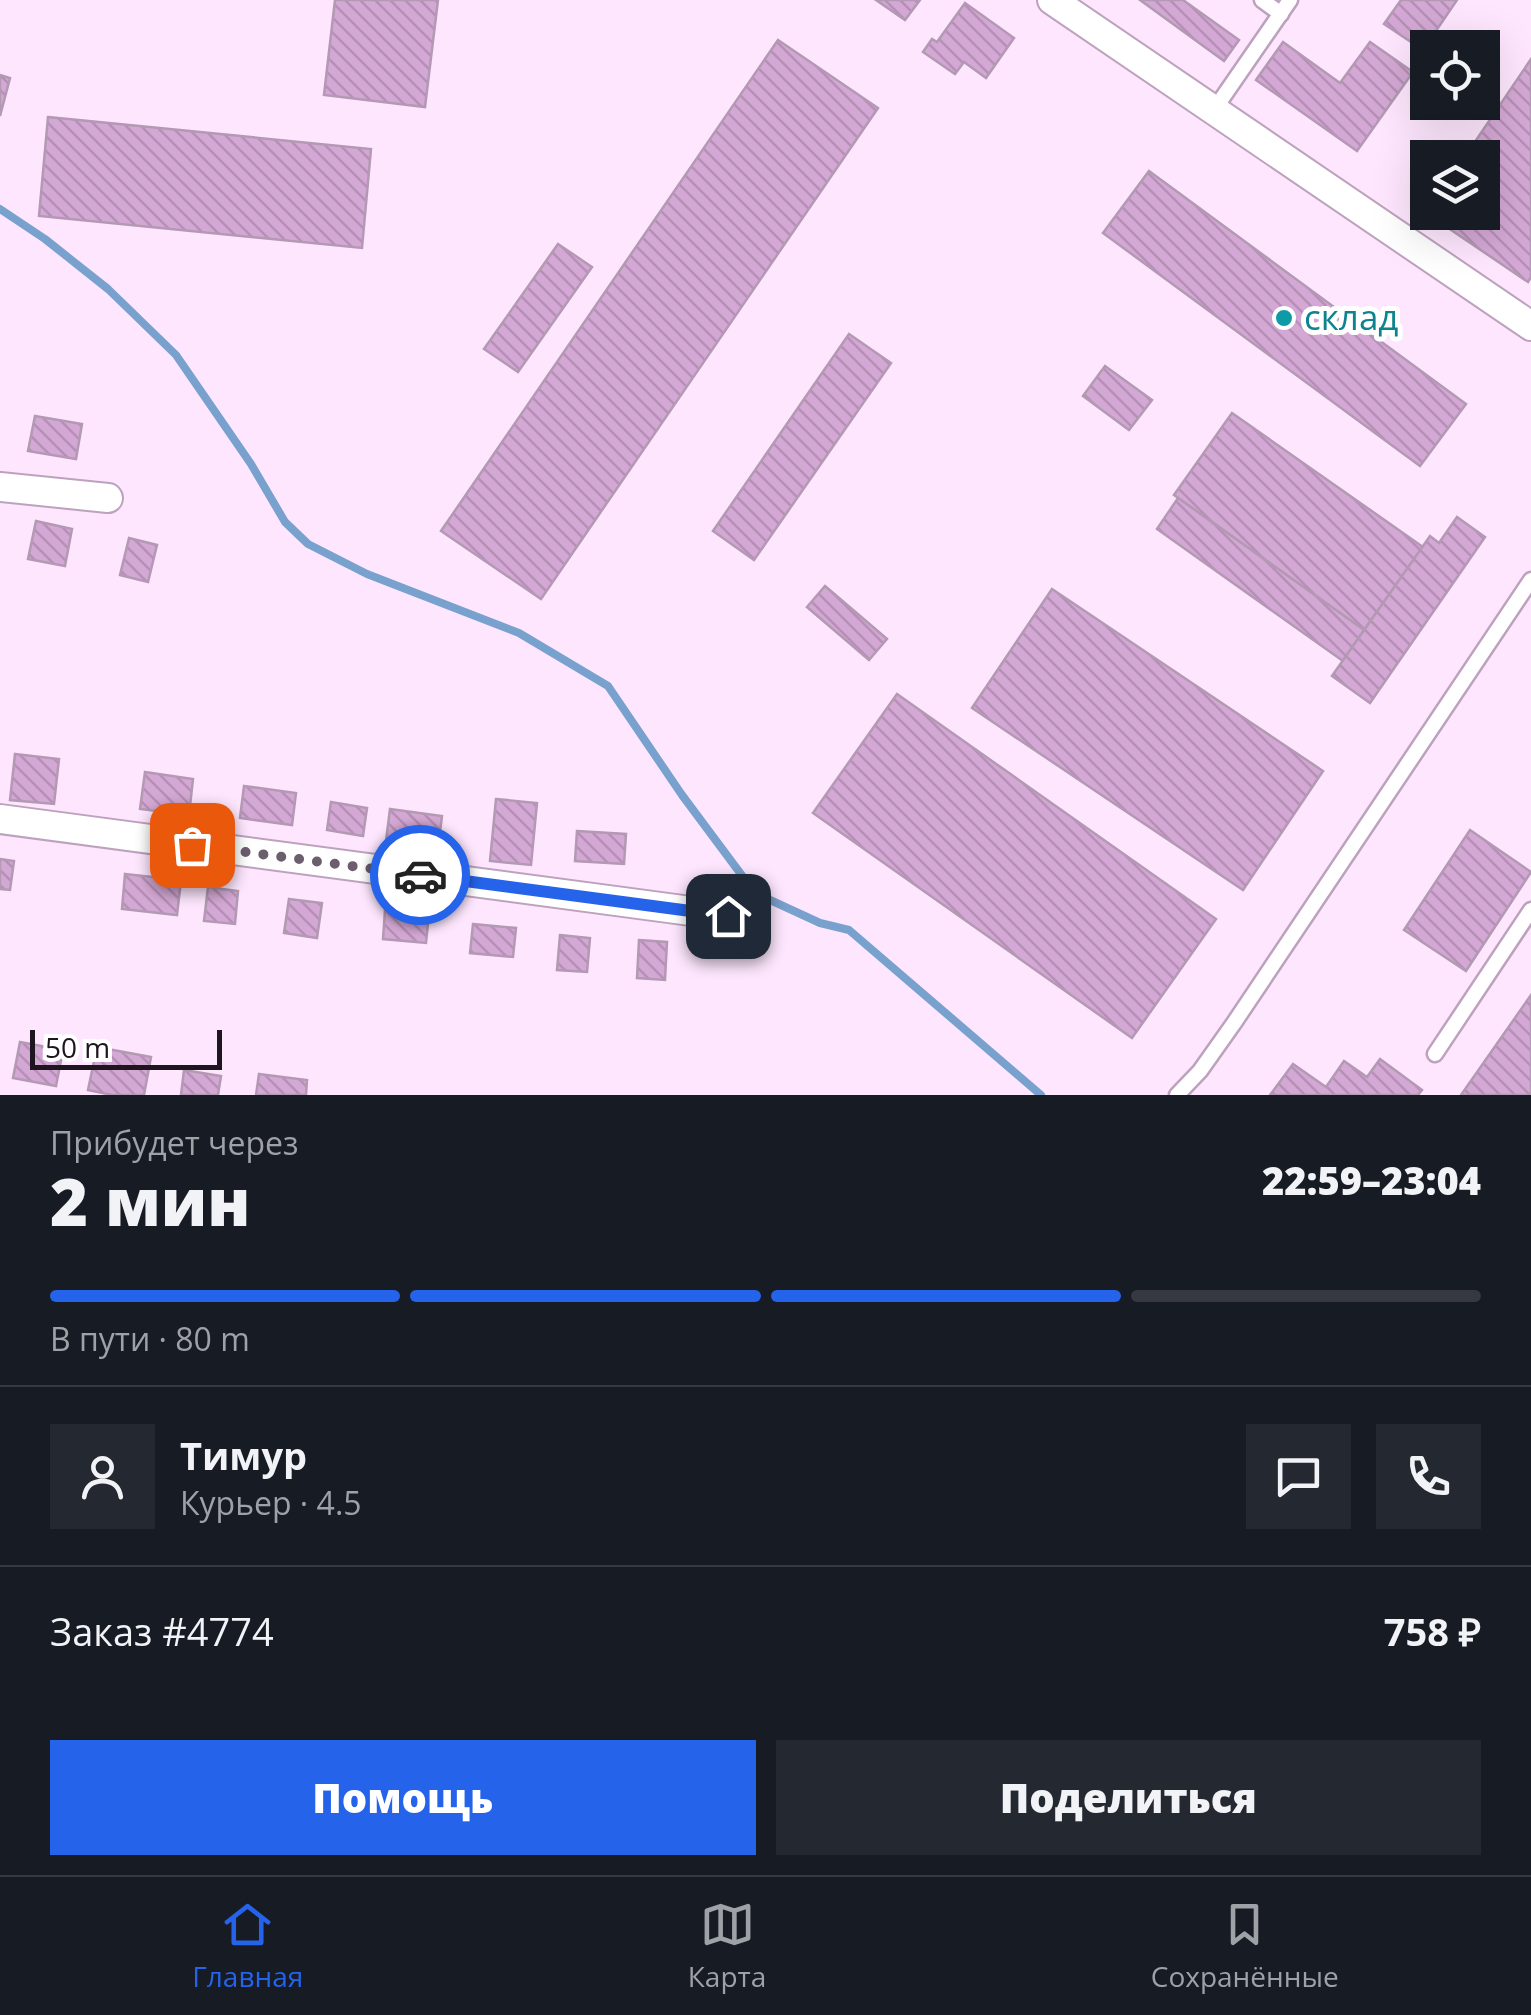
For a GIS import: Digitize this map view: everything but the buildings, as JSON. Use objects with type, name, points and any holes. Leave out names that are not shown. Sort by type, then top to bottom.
[{"type":"street","points":[[1052,0],[1531,326]]},
{"type":"street","points":[[0,487],[108,498]]},
{"type":"street","points":[[0,819],[728,916]]},
{"type":"lane","points":[[1262,0],[1280,14]]},
{"type":"lane","points":[[1214,110],[1290,0]]},
{"type":"lane","points":[[1183,1092],[1312,910],[1531,580]]},
{"type":"lane","points":[[1435,1054],[1531,910]]},
{"type":"waterway","points":[[0,209],[108,289],[176,355],[251,464],[285,522],[308,544],[367,574],[519,633],[608,686],[755,893],[820,923],[849,930],[1041,1095]]},
{"type":"way so far","points":[[192,845],[420,875]]},
{"type":"place","name":"склад","points":[[1284,318]]},
{"type":"route","points":[[420,875],[728,916]]}]
